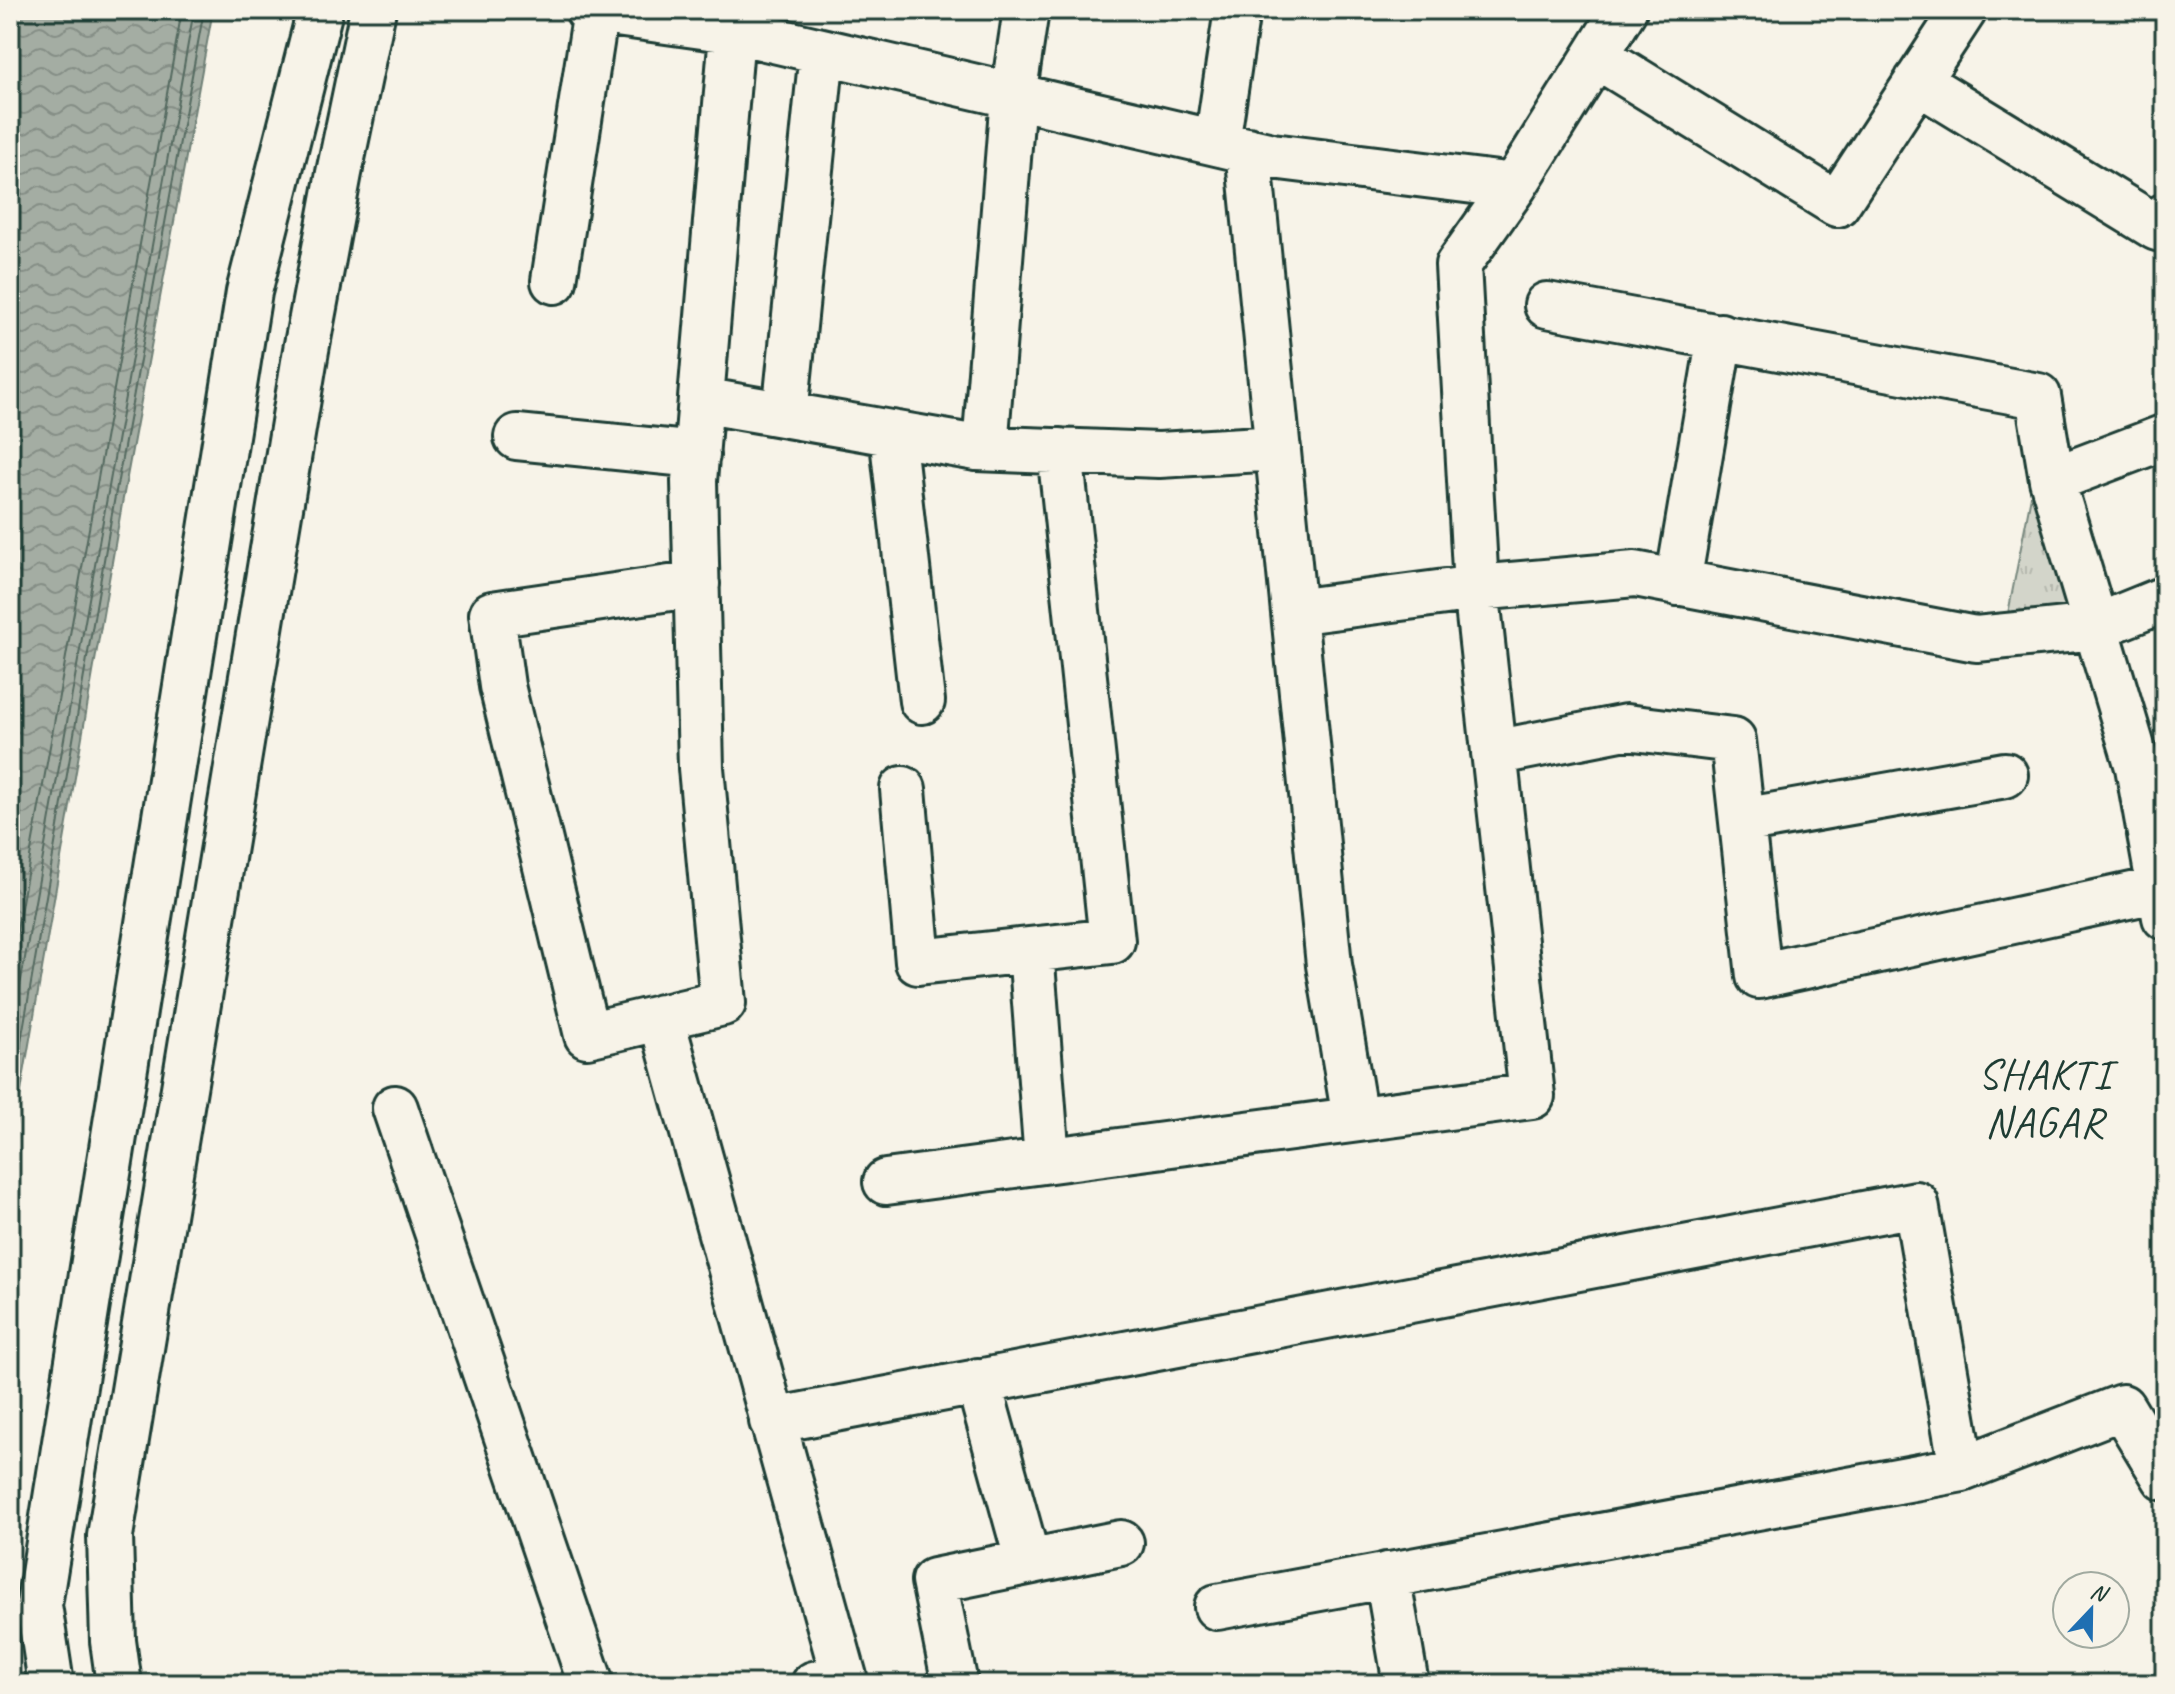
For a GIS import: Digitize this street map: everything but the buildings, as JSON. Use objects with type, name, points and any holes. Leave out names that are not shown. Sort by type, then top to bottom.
[{"type":"street","points":[[51,1684],[39,1605],[249,292],[320,10]]},
{"type":"street","points":[[119,1684],[113,1641],[110,1536],[306,350],[373,10]]},
{"type":"street","points":[[985,448],[1013,96],[1026,10]]},
{"type":"street","points":[[1237,10],[1232,147],[1278,448],[1329,965],[1355,1118]]},
{"type":"street","points":[[886,1182],[1532,1096],[1476,588],[1458,265],[1514,186],[1624,10]]},
{"type":"street","points":[[1597,56],[1837,204],[1964,10]]},
{"type":"street","points":[[554,281],[592,11],[732,20],[822,52],[1272,156],[1514,186]]},
{"type":"street","points":[[697,584],[492,614],[502,686],[587,1035],[723,1003],[701,768],[697,584],[694,481],[732,20]]},
{"type":"street","points":[[785,414],[822,52]]},
{"type":"street","points":[[1917,81],[2157,228],[2165,216]]},
{"type":"street","points":[[1494,753],[1626,727],[1733,740],[1759,976],[2161,880],[2138,767],[2052,480],[2038,396],[1547,305]]},
{"type":"street","points":[[1678,583],[1720,336]]},
{"type":"street","points":[[701,400],[985,448],[1159,455],[1278,448]]},
{"type":"street","points":[[892,433],[922,701]]},
{"type":"street","points":[[517,437],[697,455]]},
{"type":"street","points":[[2052,480],[2165,437]]},
{"type":"street","points":[[903,789],[918,962],[1112,941],[1060,451]]},
{"type":"street","points":[[1294,612],[1476,588],[1635,574],[1976,639],[2096,627],[2165,599]]},
{"type":"street","points":[[1742,821],[2005,775]]},
{"type":"street","points":[[1031,950],[1047,1160]]},
{"type":"street","points":[[661,1017],[844,1677],[814,1684]]},
{"type":"street","points":[[395,1108],[591,1684]]},
{"type":"street","points":[[772,1421],[1916,1204],[1962,1469]]},
{"type":"street","points":[[978,1381],[1028,1562]]},
{"type":"street","points":[[1217,1607],[1962,1469],[2122,1407],[2165,1478]]},
{"type":"street","points":[[955,1684],[934,1581],[1121,1543]]},
{"type":"street","points":[[1387,1575],[1406,1684]]},
{"type":"green space","points":[[2032,491],[2082,613],[2005,629]]},
{"type":"water","points":[[10,10],[213,10],[122,504],[10,1155]]},
{"type":"district","name":"SHAKTI NAGAR","points":[[2045,1098]]}]
